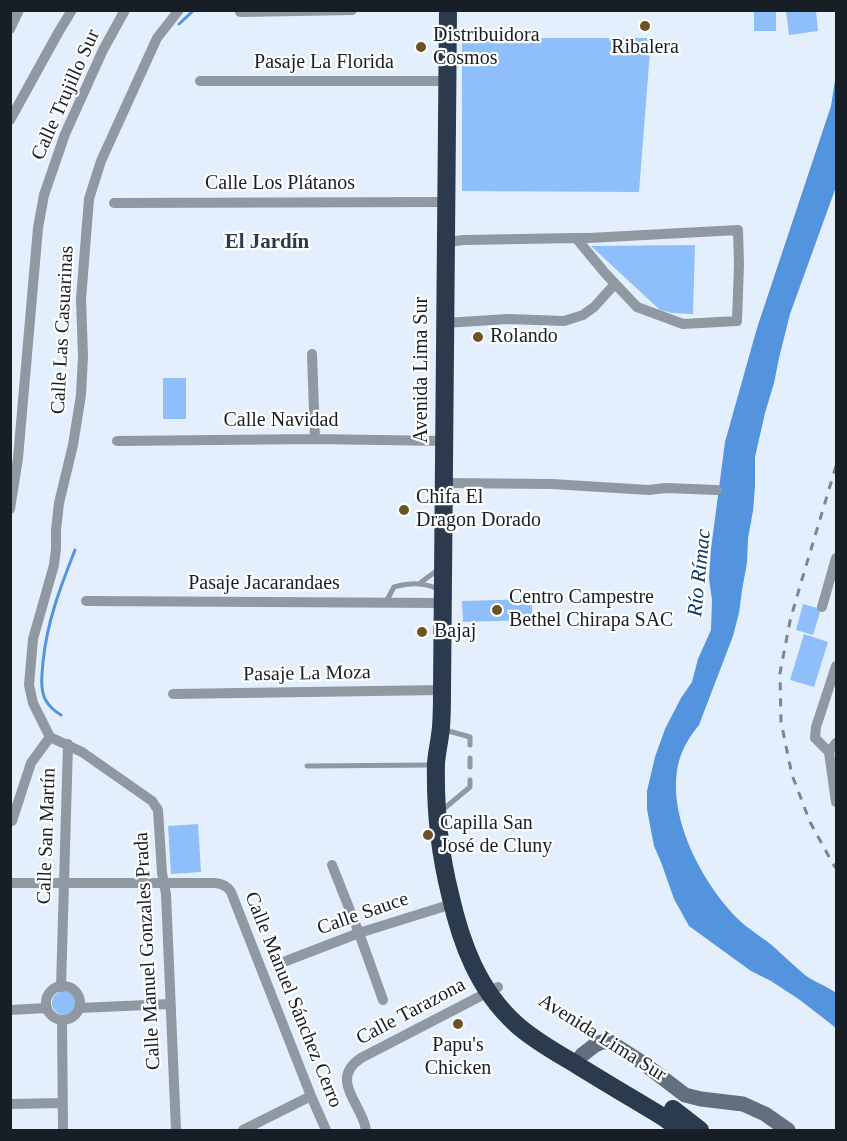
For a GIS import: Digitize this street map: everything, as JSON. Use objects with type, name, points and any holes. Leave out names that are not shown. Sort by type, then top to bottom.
[{"type":"highway","name":"Avenida Lima Sur","points":[[448,10],[442,690],[441,729],[436,765],[437,829],[459,931],[481,982],[493,989]]},
{"type":"highway","name":"Avenida Lima Sur","points":[[441,729],[445,746],[446,807],[450,844],[467,921],[493,989],[508,1017],[530,1036],[670,1107],[700,1131]]},
{"type":"highway","name":"Avenida Lima Sur","points":[[579,1059],[681,1131]]},
{"type":"street","points":[[10,29],[19,10]]},
{"type":"street","points":[[10,120],[72,10]]},
{"type":"street","name":"Calle Trujillo Sur","points":[[10,509],[18,458],[38,228],[44,195],[65,134],[125,10]]},
{"type":"street","name":"Calle Las Casuarinas","points":[[50,737],[33,703],[29,685],[33,639],[54,564],[59,503],[73,445],[81,395],[83,356],[81,299],[89,199],[101,161],[157,38],[179,10]]},
{"type":"street","points":[[240,12],[352,10]]},
{"type":"street","name":"Pasaje La Florida","points":[[200,81],[447,81]]},
{"type":"street","name":"Calle Los Plátanos","points":[[114,203],[447,202]]},
{"type":"street","points":[[446,242],[738,230],[738,321],[683,324],[638,307],[576,238]]},
{"type":"street","points":[[445,322],[508,319],[564,321],[583,315],[594,307],[615,284]]},
{"type":"street","points":[[312,354],[315,439]]},
{"type":"street","name":"Calle Navidad","points":[[117,441],[315,439],[444,441]]},
{"type":"street","points":[[444,483],[717,490]]},
{"type":"street","points":[[822,607],[837,558]]},
{"type":"street","name":"Pasaje Jacarandaes","points":[[86,602],[386,603],[442,597]]},
{"type":"street","points":[[837,666],[816,727],[815,738],[829,753],[834,795],[837,802]]},
{"type":"street","name":"Pasaje La Moza","points":[[172,694],[442,690]]},
{"type":"street","points":[[12,821],[31,763],[50,737]]},
{"type":"street","name":"Calle San Martín","points":[[50,737],[68,744],[61,987]]},
{"type":"street","points":[[829,753],[837,743]]},
{"type":"street","name":"Calle Manuel Gonzales Prada","points":[[68,744],[152,801],[159,813],[162,873],[166,894],[176,1131]]},
{"type":"street","points":[[332,865],[383,1000]]},
{"type":"street","points":[[10,883],[164,883]]},
{"type":"street","name":"Calle Manuel Sánchez Cerro","points":[[164,883],[215,883],[224,885],[231,892],[326,1131]]},
{"type":"street","name":"Calle Sauce","points":[[286,961],[359,933],[452,904]]},
{"type":"street","points":[[61,987],[70,988],[78,994],[80,999],[79,1008],[73,1017],[62,1020],[54,1018],[47,1008],[49,994],[61,987]]},
{"type":"street","name":"Calle Tarazona","points":[[366,1131],[365,1123],[350,1095],[348,1086],[348,1076],[352,1066],[361,1058],[493,989]]},
{"type":"street","points":[[79,1008],[170,1004]]},
{"type":"street","points":[[10,1010],[47,1008]]},
{"type":"street","points":[[62,1020],[63,1131]]},
{"type":"street","points":[[579,1059],[595,1045],[602,1042],[613,1043],[685,1095],[743,1104],[765,1114],[788,1131]]},
{"type":"street","points":[[243,1131],[311,1096]]},
{"type":"street","points":[[10,1104],[62,1103]]},
{"type":"lane","points":[[420,583],[443,566]]},
{"type":"lane","points":[[386,603],[394,587],[405,584],[430,585],[442,597]]},
{"type":"lane","points":[[441,729],[470,737],[470,745]]},
{"type":"lane","points":[[470,758],[470,767]]},
{"type":"lane","points":[[307,766],[436,765]]},
{"type":"lane","points":[[446,807],[471,787],[470,780]]},
{"type":"shaded area","points":[[754,11],[776,11],[776,31],[754,31]]},
{"type":"shaded area","points":[[786,11],[816,11],[818,31],[789,35]]},
{"type":"shaded area","points":[[462,38],[651,38],[639,192],[462,191]]},
{"type":"shaded area","points":[[836,74],[836,187],[790,314],[765,413],[755,457],[755,486],[747,563],[733,636],[699,725],[679,761],[676,781],[677,802],[689,846],[711,886],[742,923],[774,947],[805,975],[836,993],[836,1028],[800,1000],[751,971],[689,926],[674,899],[654,846],[647,809],[647,791],[665,729],[692,682],[698,659],[711,630],[712,600],[709,578],[711,549],[725,442],[757,328],[831,106]]},
{"type":"shaded area","points":[[695,245],[693,314],[660,310],[591,246]]},
{"type":"shaded area","points":[[163,378],[186,378],[186,419],[163,419]]},
{"type":"shaded area","name":"Centro Campestre Bethel Chirapa SAC","points":[[532,599],[532,620],[463,622],[462,601]]},
{"type":"shaded area","points":[[803,604],[821,609],[813,635],[796,630]]},
{"type":"shaded area","points":[[804,634],[828,642],[814,687],[790,680]]},
{"type":"shaded area","points":[[198,824],[201,872],[171,874],[168,826]]},
{"type":"shaded area","points":[[64,991],[73,994],[76,1003],[73,1012],[64,1015],[55,1012],[52,1003],[55,994]]},
{"type":"waterway","points":[[179,24],[194,10]]},
{"type":"waterway","points":[[61,715],[50,707],[43,695],[42,671],[51,619],[75,550]]},
{"type":"railway","points":[[836,466],[790,621],[780,673],[781,722],[792,775],[810,822],[836,868]]},
{"type":"place","name":"Ribalera","points":[[645,26]]},
{"type":"place","name":"Distribuidora Cosmos","points":[[421,47]]},
{"type":"place","name":"Rolando","points":[[478,337]]},
{"type":"place","name":"Chifa El Dragon Dorado","points":[[404,510]]},
{"type":"place","name":"Centro Campestre Bethel Chirapa SAC","points":[[497,610]]},
{"type":"place","name":"Bajaj","points":[[422,632]]},
{"type":"place","name":"Capilla San José de Cluny","points":[[428,835]]},
{"type":"place","name":"Papu's Chicken","points":[[458,1024]]},
{"type":"district","name":"El Jardín","points":[[267,243]]},
{"type":"water label","name":"Río Rímac","points":[[700,573]]}]
